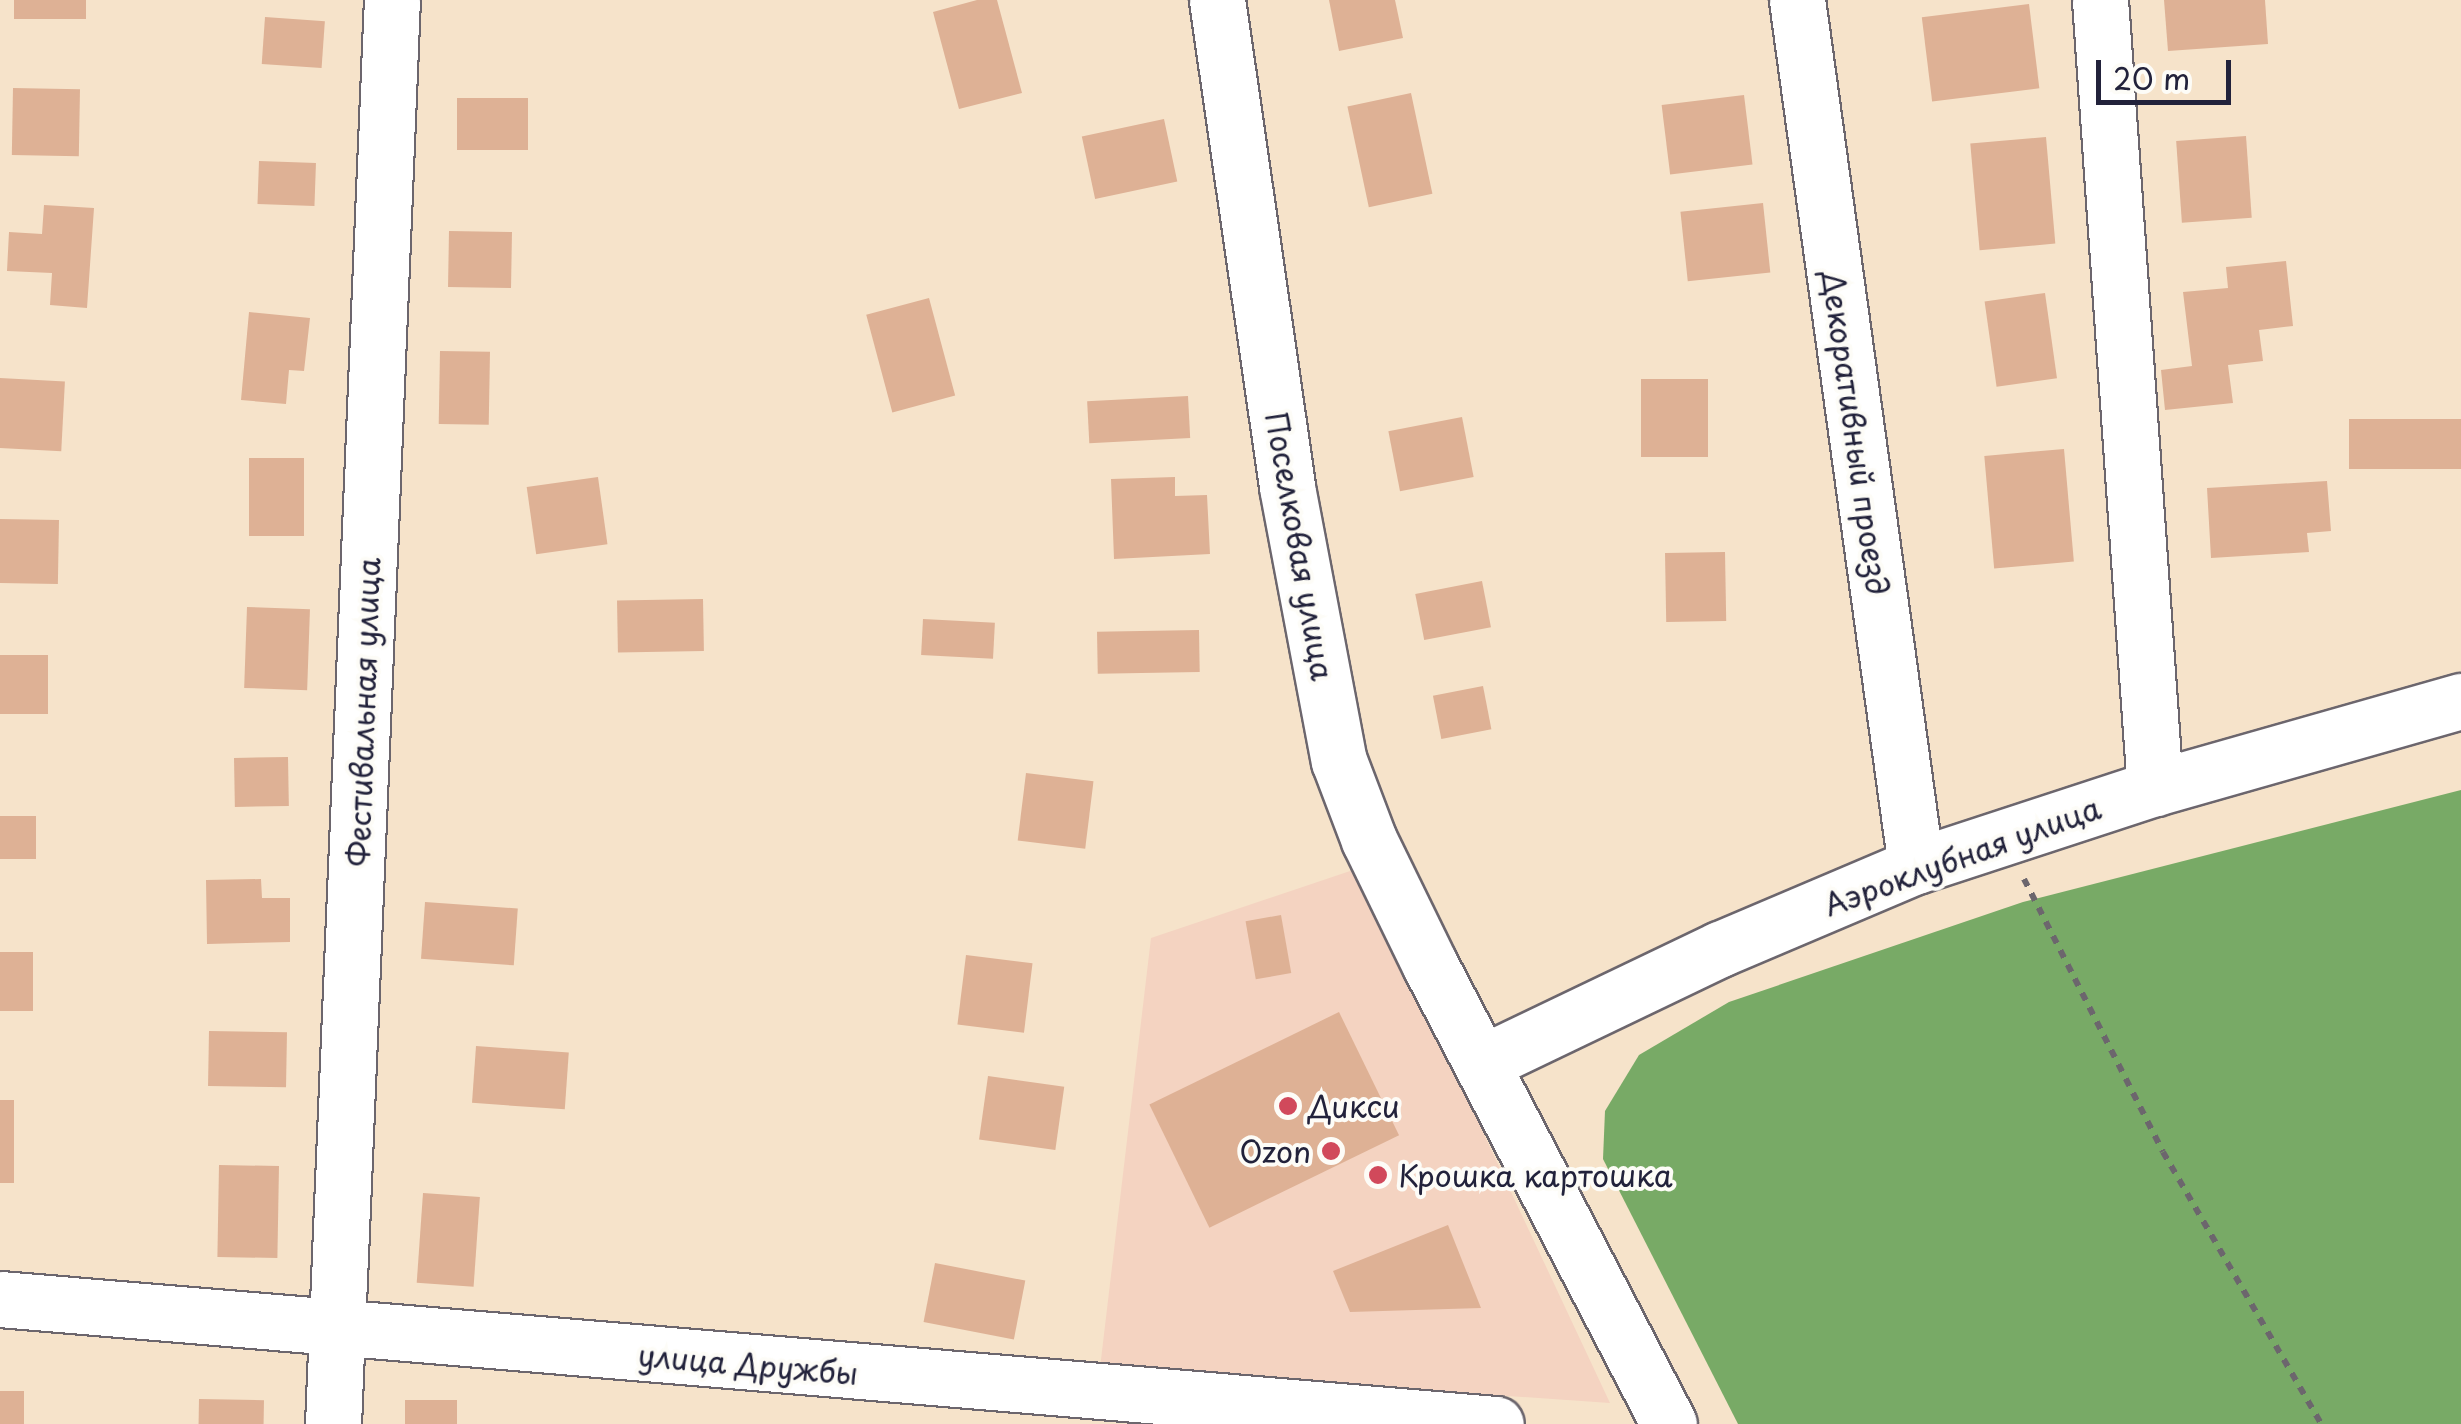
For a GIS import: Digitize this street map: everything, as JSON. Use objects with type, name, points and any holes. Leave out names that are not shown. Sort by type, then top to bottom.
[{"type":"street","name":"Фестивальная улица","points":[[334,1424],[392,0]]},
{"type":"street","name":"Поселковая улица","points":[[1217,0],[1287,487],[1340,761],[1369,840],[1669,1424]]},
{"type":"street","name":"Декоративный проезд","points":[[1797,0],[1916,866]]},
{"type":"street","points":[[2100,0],[2155,788]]},
{"type":"street","name":"Аэроклубная улица","points":[[1482,1063],[1720,949],[1916,866],[2155,788],[2461,701]]},
{"type":"street","name":"улица Дружбы","points":[[0,1299],[337,1330],[1074,1408],[1496,1424]]},
{"type":"path","points":[[2005,837],[2126,1085],[2320,1424]]},
{"type":"shaded area","points":[[1359,868],[1610,1403],[1100,1368],[1151,938]]},
{"type":"green space","points":[[2461,790],[2461,1424],[1738,1424],[1603,1159],[1605,1111],[1639,1055],[1729,1002],[2023,902]]},
{"type":"building","points":[[14,0],[86,0],[86,19],[14,19]]},
{"type":"building","points":[[977,0],[997,0],[1022,93],[959,109],[933,12]]},
{"type":"building","points":[[1329,0],[1395,0],[1403,38],[1339,51]]},
{"type":"building","points":[[2164,0],[2265,0],[2268,44],[2168,51]]},
{"type":"building","points":[[2029,4],[2039,88],[1932,102],[1922,17]]},
{"type":"building","points":[[265,17],[325,21],[322,68],[262,64]]},
{"type":"building","points":[[13,88],[80,89],[79,156],[12,155]]},
{"type":"building","points":[[1411,93],[1432,194],[1369,207],[1347,107]]},
{"type":"building","points":[[1744,95],[1753,164],[1670,175],[1662,105]]},
{"type":"building","points":[[457,98],[528,98],[528,150],[457,150]]},
{"type":"building","points":[[1164,119],[1177,182],[1095,199],[1082,136]]},
{"type":"building","points":[[2246,136],[2252,218],[2182,223],[2176,141]]},
{"type":"building","points":[[2046,137],[2055,244],[1980,250],[1970,144]]},
{"type":"building","points":[[259,161],[316,163],[314,206],[257,204]]},
{"type":"building","points":[[1763,203],[1770,273],[1688,281],[1680,212]]},
{"type":"building","points":[[44,205],[94,208],[87,308],[50,305],[52,273],[7,271],[9,232],[42,234]]},
{"type":"building","points":[[449,231],[512,232],[511,288],[448,287]]},
{"type":"building","points":[[2286,261],[2293,326],[2259,330],[2263,361],[2228,365],[2233,403],[2165,410],[2161,370],[2192,366],[2183,292],[2228,288],[2226,267]]},
{"type":"building","points":[[2045,293],[2057,378],[1997,387],[1985,301]]},
{"type":"building","points":[[929,298],[955,396],[892,412],[866,315]]},
{"type":"building","points":[[249,312],[310,318],[304,371],[289,370],[286,404],[241,400]]},
{"type":"building","points":[[440,351],[490,352],[489,425],[439,424]]},
{"type":"building","points":[[0,378],[65,381],[61,451],[0,448]]},
{"type":"building","points":[[1641,379],[1708,379],[1708,457],[1641,457]]},
{"type":"building","points":[[1188,396],[1190,438],[1089,443],[1087,401]]},
{"type":"building","points":[[1462,417],[1474,477],[1400,491],[1388,431]]},
{"type":"building","points":[[2349,419],[2461,419],[2461,469],[2349,469]]},
{"type":"building","points":[[2064,449],[2074,562],[1994,569],[1984,456]]},
{"type":"building","points":[[249,458],[304,458],[304,536],[249,536]]},
{"type":"building","points":[[598,477],[607,544],[536,554],[527,487]]},
{"type":"building","points":[[1175,477],[1175,496],[1207,495],[1210,554],[1114,559],[1111,479]]},
{"type":"building","points":[[2327,481],[2331,531],[2307,533],[2309,552],[2211,558],[2207,488]]},
{"type":"building","points":[[0,519],[59,520],[58,584],[0,583]]},
{"type":"building","points":[[1725,552],[1726,621],[1666,622],[1665,553]]},
{"type":"building","points":[[1482,581],[1491,627],[1424,640],[1415,594]]},
{"type":"building","points":[[703,599],[704,651],[618,652],[617,601]]},
{"type":"building","points":[[247,607],[310,609],[307,690],[244,688]]},
{"type":"building","points":[[923,619],[995,623],[993,659],[921,655]]},
{"type":"building","points":[[1199,630],[1200,672],[1098,674],[1097,632]]},
{"type":"building","points":[[0,655],[48,655],[48,714],[0,714]]},
{"type":"building","points":[[1483,686],[1491,729],[1441,739],[1433,696]]},
{"type":"building","points":[[288,757],[289,806],[235,807],[234,758]]},
{"type":"building","points":[[1026,773],[1093,781],[1085,849],[1018,840]]},
{"type":"building","points":[[0,816],[36,816],[36,859],[0,859]]},
{"type":"building","points":[[261,879],[262,898],[290,898],[290,942],[207,944],[206,880]]},
{"type":"building","points":[[425,902],[518,908],[514,965],[421,959]]},
{"type":"building","points":[[1281,915],[1291,973],[1256,979],[1246,921]]},
{"type":"building","points":[[0,952],[33,952],[33,1011],[0,1011]]},
{"type":"building","points":[[966,955],[1033,963],[1024,1033],[957,1024]]},
{"type":"building","points":[[1339,1012],[1399,1135],[1209,1228],[1149,1104]]},
{"type":"building","points":[[209,1031],[287,1032],[286,1087],[208,1086]]},
{"type":"building","points":[[476,1046],[569,1052],[565,1109],[472,1103]]},
{"type":"building","points":[[988,1076],[1064,1087],[1055,1150],[979,1139]]},
{"type":"building","points":[[0,1100],[14,1100],[14,1183],[0,1183]]},
{"type":"building","points":[[219,1165],[279,1166],[277,1258],[217,1257]]},
{"type":"building","points":[[423,1193],[480,1197],[474,1287],[417,1283]]},
{"type":"building","points":[[1448,1225],[1481,1308],[1350,1312],[1333,1271]]},
{"type":"building","points":[[935,1263],[1025,1281],[1014,1339],[924,1322]]},
{"type":"building","points":[[0,1391],[24,1391],[24,1424],[0,1424]]},
{"type":"building","points":[[199,1399],[264,1400],[264,1424],[199,1424]]},
{"type":"building","points":[[405,1400],[457,1400],[457,1424],[405,1424]]},
{"type":"place","name":"Дикси","points":[[1288,1106]]},
{"type":"place","name":"Ozon","points":[[1331,1151]]},
{"type":"place","name":"Крошка картошка","points":[[1378,1175]]}]
